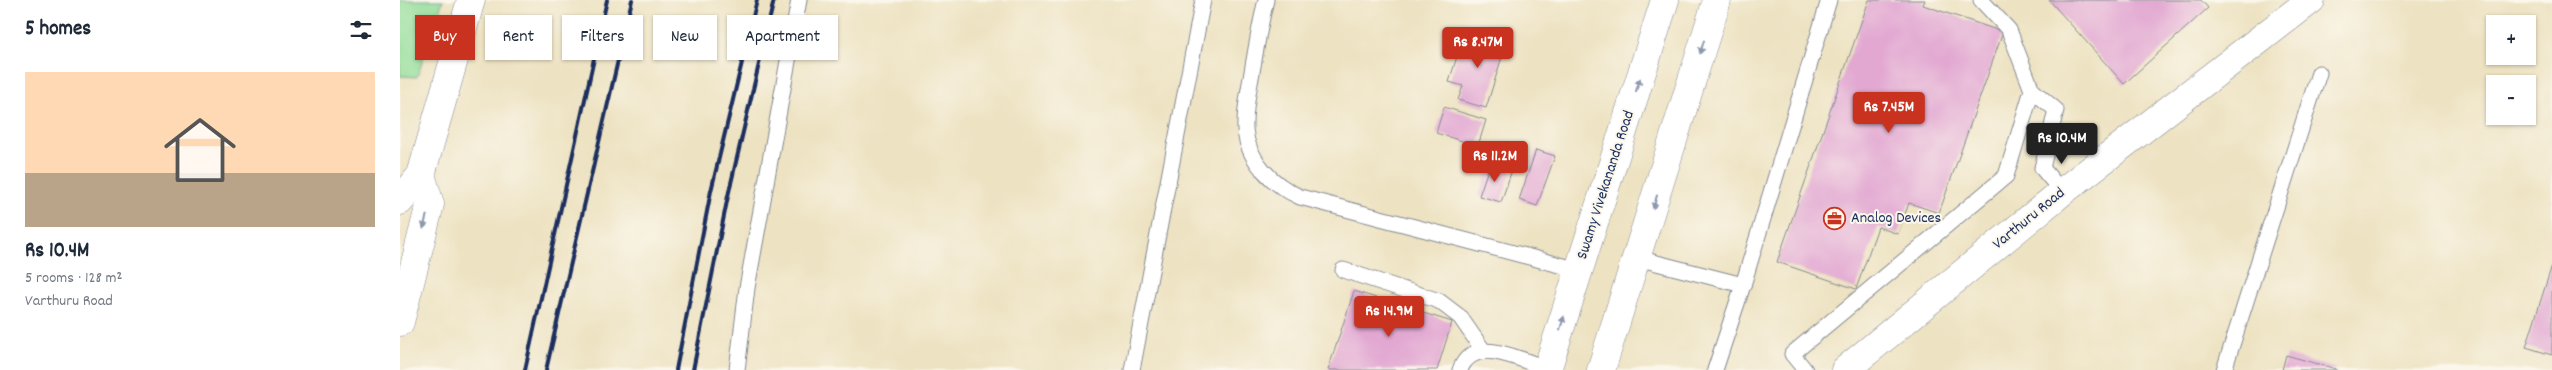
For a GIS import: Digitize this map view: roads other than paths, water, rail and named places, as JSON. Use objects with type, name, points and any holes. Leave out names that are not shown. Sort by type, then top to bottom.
[{"type":"main road","points":[[400,201],[421,175],[471,0]]},
{"type":"main road","name":"Swamy Vivekananda Road","points":[[1548,370],[1578,270],[1666,0]]},
{"type":"main road","points":[[1601,370],[1717,0]]},
{"type":"main road","name":"Varthuru Road","points":[[1845,370],[2062,192],[2311,0]]},
{"type":"main road","points":[[400,322],[430,204],[421,175]]},
{"type":"lane","points":[[737,370],[747,288],[799,0]]},
{"type":"lane","points":[[1132,370],[1203,0]]},
{"type":"lane","points":[[1266,0],[1245,110],[1245,130],[1259,164],[1271,179],[1284,190],[1300,197],[1578,270]]},
{"type":"lane","points":[[1715,370],[1743,285],[1829,0]]},
{"type":"lane","points":[[1981,0],[2010,30],[2032,90],[2056,110],[2042,168],[2062,192]]},
{"type":"lane","points":[[2224,370],[2319,74]]},
{"type":"lane","points":[[1805,370],[1792,354],[2006,176],[2032,90]]},
{"type":"lane","points":[[1637,258],[1743,285]]},
{"type":"lane","points":[[1343,270],[1439,301],[1460,317],[1483,350]]},
{"type":"lane","points":[[1460,370],[1464,361],[1471,354],[1483,350],[1496,352],[1548,370]]},
{"type":"railway","points":[[525,370],[607,0]]},
{"type":"railway","points":[[546,370],[632,0]]},
{"type":"railway","points":[[676,370],[711,191],[757,0]]},
{"type":"railway","points":[[693,370],[728,196],[774,0]]},
{"type":"place","name":"Analog Devices","points":[[1835,218]]}]
